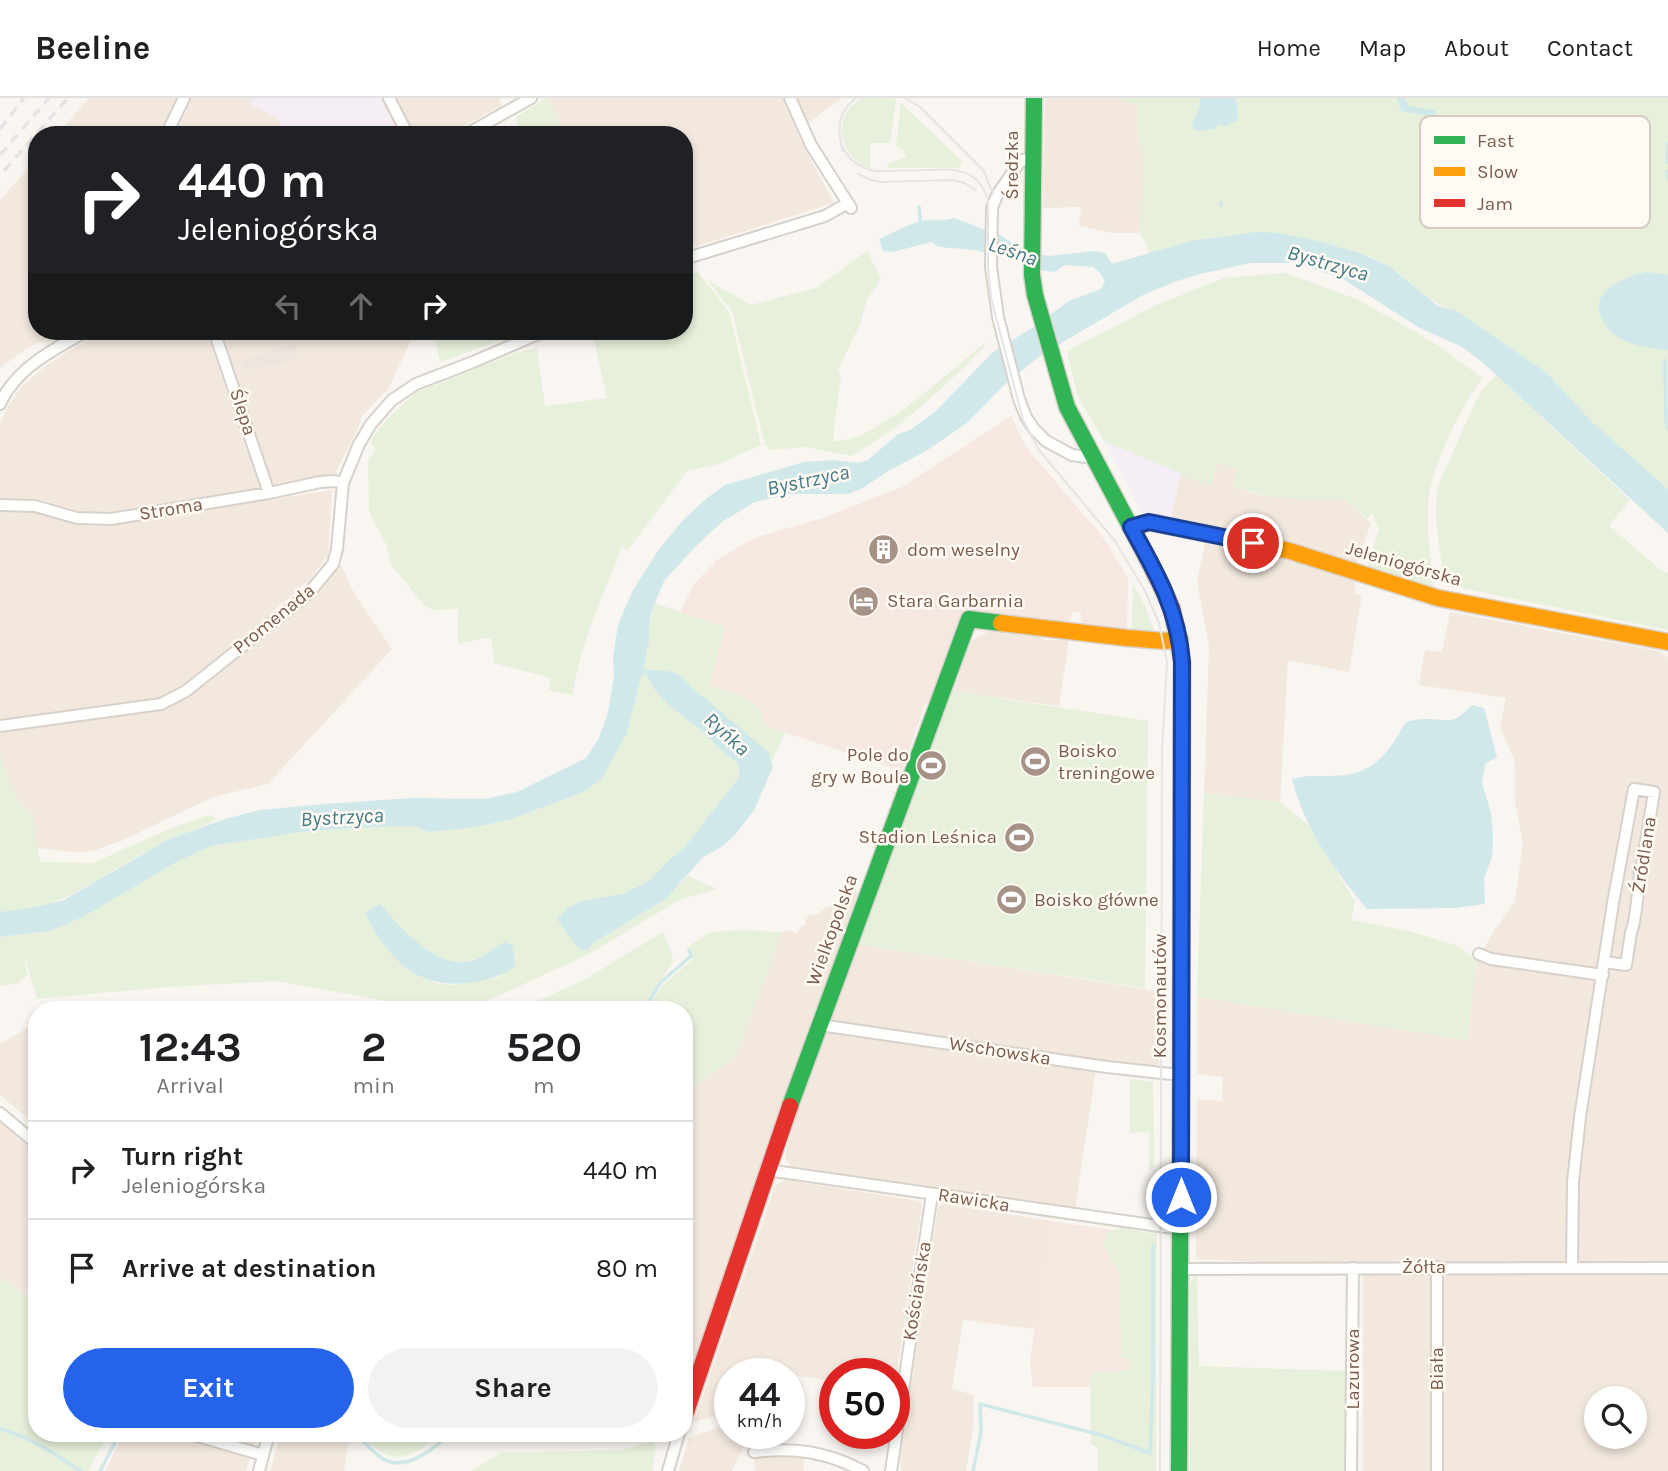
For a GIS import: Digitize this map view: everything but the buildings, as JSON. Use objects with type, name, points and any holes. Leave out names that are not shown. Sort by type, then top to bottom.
[{"type":"street","points":[[170,126],[184,98]]},
{"type":"street","points":[[389,98],[403,126]]},
{"type":"street","points":[[481,126],[531,98]]},
{"type":"street","points":[[693,256],[825,216],[849,206],[811,145],[790,98]]},
{"type":"street","name":"Średzka","points":[[1034,98],[1027,160],[1035,295]]},
{"type":"street","points":[[1027,160],[997,195],[992,208],[991,267],[998,317],[1022,408],[1034,429],[1046,441],[1072,455],[1085,457],[1091,454]]},
{"type":"street","name":"Kosmonautów","points":[[1035,295],[1058,382],[1072,418],[1165,590],[1180,639],[1180,1471]]},
{"type":"street","points":[[0,404],[11,385],[30,367],[71,340]]},
{"type":"street","name":"Ślepa","points":[[217,340],[269,494]]},
{"type":"street","name":"Promenada","points":[[0,726],[161,704],[186,691],[308,594],[333,564],[337,549],[342,483],[359,444],[387,405],[404,390],[523,340]]},
{"type":"street","name":"Stroma","points":[[0,505],[35,506],[92,520],[111,519],[269,494],[320,482],[342,483]]},
{"type":"street","name":"Jeleniogórska","points":[[1131,527],[1149,522],[1253,543],[1315,559],[1438,598],[1668,642]]},
{"type":"street","name":"Wielkopolska","points":[[693,1391],[767,1170],[969,619],[1130,639],[1180,639]]},
{"type":"street","name":"Źródlana","points":[[1572,1268],[1573,1182],[1580,1117],[1605,962],[1634,789],[1654,792],[1642,866],[1639,869],[1634,928],[1626,965],[1605,962]]},
{"type":"street","points":[[1479,954],[1603,975]]},
{"type":"street","name":"Wschowska","points":[[820,1025],[1107,1067],[1180,1075]]},
{"type":"street","points":[[0,1113],[28,1136]]},
{"type":"street","name":"Rawicka","points":[[767,1170],[1180,1229]]},
{"type":"street","name":"Kościańska","points":[[891,1471],[932,1194]]},
{"type":"street","name":"Biała","points":[[1437,1267],[1437,1471]]},
{"type":"street","name":"Lazurowa","points":[[1351,1471],[1353,1268]]},
{"type":"street","name":"Żółta","points":[[1180,1269],[1668,1268]]},
{"type":"street","points":[[218,1442],[263,1455]]},
{"type":"street","points":[[259,1471],[267,1442]]},
{"type":"street","points":[[668,1471],[677,1442]]},
{"type":"street","points":[[754,1452],[796,1449],[814,1451],[842,1460],[863,1471]]},
{"type":"shaded area","points":[[89,98],[499,98],[502,106],[463,126],[65,126]]},
{"type":"shaded area","points":[[253,98],[380,98],[394,125],[281,126],[277,118],[250,104]]},
{"type":"shaded area","points":[[549,98],[842,98],[796,132],[834,203],[693,247],[693,126],[560,126]]},
{"type":"shaded area","points":[[1045,98],[1116,98],[1138,104],[1137,128],[1144,162],[1140,233],[1114,233],[1079,226],[1081,207],[1043,208]]},
{"type":"shaded area","points":[[28,168],[28,340],[44,340],[27,348],[0,368],[0,200]]},
{"type":"shaded area","points":[[89,340],[209,340],[260,488],[102,513],[86,513],[39,499],[0,499],[0,424],[8,406],[21,387],[70,350]]},
{"type":"shaded area","points":[[223,340],[411,340],[389,388],[362,416],[334,476],[273,486]]},
{"type":"shaded area","points":[[293,342],[296,358],[244,372],[241,362]]},
{"type":"shaded area","points":[[1011,416],[1026,447],[1102,536],[1128,577],[1127,631],[1085,626],[1081,613],[1073,612],[1068,623],[965,609],[932,705],[925,703],[902,771],[766,726],[742,696],[710,685],[725,627],[680,612],[694,584],[717,560],[754,538],[826,517],[902,487]]},
{"type":"shaded area","points":[[1104,441],[1181,473],[1170,519],[1142,513]]},
{"type":"shaded area","points":[[1217,463],[1237,469],[1234,487],[1262,496],[1263,494],[1278,499],[1280,496],[1300,500],[1344,500],[1371,523],[1357,564],[1281,541],[1170,519],[1181,473],[1211,486]]},
{"type":"shaded area","points":[[332,490],[328,555],[311,579],[272,612],[283,619],[341,565],[355,595],[392,649],[268,784],[213,797],[121,841],[92,851],[37,848],[33,816],[18,802],[6,773],[0,753],[0,733],[58,723],[55,713],[0,720],[0,511],[40,512],[78,525],[97,526]]},
{"type":"shaded area","points":[[1205,543],[1304,563],[1354,579],[1354,593],[1362,595],[1349,672],[1288,660],[1280,802],[1204,793],[1209,647],[1197,581]]},
{"type":"shaded area","points":[[1450,612],[1658,651],[1668,657],[1668,1471],[1363,1471],[1363,1275],[1431,1274],[1431,1260],[1289,1263],[1196,1259],[1197,1099],[1222,1101],[1223,1077],[1197,1074],[1197,997],[1467,1040],[1477,961],[1493,932],[1515,902],[1523,842],[1515,802],[1515,762],[1500,727],[1506,698],[1419,685],[1425,650],[1442,652]]},
{"type":"shaded area","points":[[991,630],[1043,637],[1043,640],[1069,640],[1059,706],[953,691],[970,642]]},
{"type":"shaded area","points":[[860,890],[730,1253],[693,1366],[693,1088],[736,1057],[782,932],[787,930],[797,934],[800,927],[806,924],[804,918],[812,914],[819,915],[821,910]]},
{"type":"shaded area","points":[[855,944],[1158,991],[1159,1069],[1097,1063],[1075,1209],[790,1166],[785,1156],[798,1106]]},
{"type":"shaded area","points":[[28,1028],[28,1118],[0,1095],[0,1044]]},
{"type":"shaded area","points":[[0,1119],[28,1143],[28,1295],[0,1278]]},
{"type":"shaded area","points":[[785,1180],[919,1201],[922,1205],[899,1358],[819,1358],[819,1379],[805,1377],[805,1358],[716,1358],[775,1186]]},
{"type":"shaded area","points":[[942,1204],[1051,1221],[1035,1329],[963,1320],[952,1389],[974,1395],[973,1429],[966,1471],[902,1471],[902,1449],[910,1449],[910,1394],[938,1207]]},
{"type":"shaded area","points":[[1051,1221],[1131,1233],[1132,1387],[1033,1387],[1030,1361]]},
{"type":"shaded area","points":[[714,1364],[714,1416],[694,1422]]},
{"type":"shaded area","points":[[714,1429],[714,1449],[742,1449],[732,1471],[679,1471],[688,1442],[693,1442],[693,1437]]},
{"type":"shaded area","points":[[120,1442],[255,1442],[246,1471],[105,1471]]},
{"type":"shaded area","points":[[278,1442],[349,1442],[344,1471],[270,1471]]},
{"type":"shaded area","points":[[805,1456],[803,1471],[756,1471],[753,1458]]},
{"type":"green space","points":[[549,98],[560,126],[518,126],[516,117]]},
{"type":"green space","points":[[863,98],[896,99],[890,143],[870,143],[870,168],[851,155],[842,134],[846,114]]},
{"type":"green space","points":[[1116,98],[1668,98],[1668,489],[1592,422],[1547,373],[1455,310],[1428,297],[1398,272],[1377,260],[1313,240],[1266,234],[1222,237],[1150,253],[1140,233],[1144,162],[1137,128],[1138,105]]},
{"type":"green space","points":[[901,103],[963,162],[958,168],[888,168],[887,164],[906,157],[903,150],[896,146]]},
{"type":"green space","points":[[867,251],[881,279],[867,299],[861,322],[838,370],[841,377],[833,437],[835,441],[851,439],[891,418],[985,343],[985,346],[905,419],[851,456],[806,447],[771,450],[765,445],[732,311],[707,280],[751,305],[816,288]]},
{"type":"green space","points":[[698,272],[729,312],[761,445],[719,464],[687,471],[627,551],[622,547],[587,638],[573,695],[549,690],[551,678],[494,663],[491,637],[458,644],[458,609],[433,610],[424,605],[391,565],[387,546],[369,512],[368,461],[376,450],[370,441],[388,418],[415,393],[515,353],[537,348],[545,406],[607,398],[594,340],[693,340],[693,273]]},
{"type":"green space","points":[[1285,273],[1359,300],[1433,342],[1483,378],[1450,434],[1432,482],[1428,517],[1433,586],[1367,569],[1379,529],[1372,513],[1368,519],[1344,500],[1300,500],[1280,496],[1278,499],[1233,487],[1237,469],[1218,463],[1211,486],[1104,441],[1077,395],[1067,351],[1152,307],[1224,278]]},
{"type":"green space","points":[[435,340],[502,340],[440,362]]},
{"type":"green space","points":[[1496,375],[1630,500],[1609,526],[1662,571],[1668,573],[1668,630],[1444,583],[1436,519],[1437,488],[1475,403]]},
{"type":"green space","points":[[1133,583],[1145,606],[1155,632],[1132,630]]},
{"type":"green space","points":[[654,603],[725,627],[710,685],[742,696],[760,709],[766,726],[785,733],[772,760],[768,753],[671,672],[649,671],[643,668]]},
{"type":"green space","points":[[641,673],[648,676],[664,700],[738,763],[740,776],[685,847],[649,881],[622,894],[591,899],[589,949],[593,943],[667,898],[688,876],[717,889],[681,899],[591,953],[485,1001],[386,1001],[276,981],[167,987],[37,999],[23,952],[27,975],[18,983],[0,986],[0,937],[50,931],[83,917],[178,861],[211,846],[302,832],[356,828],[413,826],[429,832],[477,827],[511,819],[584,792],[602,778]],"holes":[[[380,905],[415,941],[436,957],[460,962],[484,956],[497,946],[512,945],[515,961],[499,977],[453,985],[434,983]]]},
{"type":"green space","name":"Stadion Leśnica","points":[[947,690],[1148,721],[1145,988],[855,944]]},
{"type":"green space","points":[[0,753],[18,802],[33,816],[40,862],[93,863],[167,830],[209,815],[217,819],[148,851],[57,901],[21,911],[0,912]]},
{"type":"green space","points":[[1204,793],[1280,802],[1310,826],[1355,902],[1351,920],[1408,931],[1459,946],[1477,961],[1467,1040],[1197,997]]},
{"type":"green space","points":[[663,932],[673,962],[647,1001],[538,1001],[584,980]]},
{"type":"green space","points":[[711,932],[782,932],[736,1057],[693,1087],[693,1001],[653,1001],[661,987],[693,959],[689,946]]},
{"type":"green space","points":[[1130,1079],[1153,1082],[1154,1168],[1149,1170],[1149,1132],[1130,1133]]},
{"type":"green space","points":[[1120,1228],[1157,1234],[1156,1471],[1098,1471],[1098,1448],[1091,1444],[1090,1372],[1125,1371],[1130,1368],[1129,1359],[1121,1357],[1120,1276],[1104,1246],[1107,1233]]},
{"type":"green space","points":[[1197,1275],[1199,1366],[1346,1371],[1347,1471],[1190,1471],[1190,1285],[1193,1277]]},
{"type":"green space","points":[[0,1278],[28,1296],[28,1442],[104,1442],[88,1471],[0,1471]]},
{"type":"green space","points":[[369,1442],[430,1442],[409,1455],[400,1457],[381,1452]]},
{"type":"green space","points":[[653,1442],[656,1448],[652,1471],[471,1471],[500,1453],[621,1450]]},
{"type":"water","points":[[1199,98],[1236,98],[1238,121],[1225,126],[1219,124],[1214,129],[1196,131],[1192,125],[1200,106]]},
{"type":"water","points":[[1397,98],[1405,98],[1409,106],[1435,110],[1436,116],[1428,116],[1401,111]]},
{"type":"water","points":[[954,218],[1002,236],[1023,250],[1049,256],[1093,251],[1105,253],[1112,264],[1191,241],[1256,232],[1280,233],[1360,253],[1389,266],[1438,306],[1455,310],[1547,373],[1592,422],[1668,489],[1668,533],[1481,361],[1462,347],[1418,327],[1343,279],[1297,263],[1251,263],[1200,274],[1141,296],[1041,355],[1003,386],[967,423],[863,488],[848,494],[790,494],[755,502],[723,521],[664,581],[650,615],[649,642],[643,668],[669,671],[681,677],[769,753],[773,767],[754,810],[735,835],[723,846],[703,857],[667,898],[593,943],[589,949],[583,951],[576,946],[557,919],[579,902],[622,894],[649,881],[685,847],[740,776],[738,763],[664,700],[648,676],[642,674],[626,735],[602,778],[584,792],[511,819],[477,827],[429,832],[413,826],[356,828],[302,832],[211,846],[178,861],[83,917],[50,931],[0,937],[0,912],[64,900],[167,840],[225,819],[260,810],[325,804],[412,798],[485,799],[517,792],[586,758],[599,738],[608,712],[618,625],[632,592],[657,552],[683,520],[725,485],[804,462],[833,460],[858,463],[868,460],[898,434],[910,430],[936,411],[993,352],[1069,301],[1101,289],[1105,281],[1093,267],[1065,265],[1055,272],[1024,268],[1021,258],[939,247],[931,242],[893,252],[883,251],[879,239],[900,229],[921,221]]},
{"type":"water","points":[[1647,272],[1668,275],[1668,350],[1640,346],[1621,339],[1608,328],[1599,309],[1600,300],[1611,286]]},
{"type":"water","points":[[1472,705],[1484,708],[1497,757],[1485,764],[1482,784],[1491,812],[1493,836],[1492,858],[1484,878],[1485,904],[1456,908],[1367,909],[1322,848],[1304,814],[1292,779],[1345,775],[1368,768],[1385,754],[1406,722],[1454,719]]},
{"type":"water","points":[[380,904],[408,935],[432,953],[458,962],[471,961],[504,942],[512,945],[515,961],[513,968],[492,978],[468,983],[432,981],[417,975],[393,956],[365,913]]},
{"type":"waterway","points":[[1667,162],[1668,144]]},
{"type":"waterway","points":[[1667,171],[1668,178]]},
{"type":"waterway","points":[[919,207],[921,225]]},
{"type":"waterway","points":[[1665,360],[1668,429]]},
{"type":"waterway","name":"Ryńka","points":[[649,1001],[660,983],[691,956],[689,950]]},
{"type":"waterway","points":[[973,1471],[981,1432],[980,1404],[1101,1435],[1150,1453],[1153,1245]]},
{"type":"waterway","points":[[0,1429],[28,1439]]},
{"type":"waterway","points":[[33,1442],[81,1471]]},
{"type":"waterway","name":"Ryńka","points":[[100,1471],[115,1442]]},
{"type":"waterway","name":"Ryńka","points":[[364,1442],[377,1455],[394,1463],[421,1456],[440,1442]]},
{"type":"tram line","points":[[843,151],[840,122],[845,109],[856,98]]},
{"type":"tram line","points":[[905,98],[920,107],[984,171],[993,194]]},
{"type":"tram line","points":[[841,144],[851,159],[870,170],[956,170],[978,181],[988,200],[991,298],[1023,420],[1039,450],[1115,541],[1145,591],[1159,623],[1167,662],[1162,750],[1160,1471]]},
{"type":"tram line","points":[[858,174],[882,182],[953,180],[976,190]]},
{"type":"railway","points":[[0,129],[24,98]]},
{"type":"railway","points":[[0,155],[49,98]]},
{"type":"railway","points":[[43,126],[68,98]]},
{"type":"railway","points":[[4,171],[28,144]]},
{"type":"traffic: fast","points":[[1034,98],[1032,275],[1035,295],[1067,407],[1146,556]]},
{"type":"traffic: fast","points":[[790,1106],[969,619],[1001,623]]},
{"type":"traffic: fast","points":[[1179,1471],[1181,1056]]},
{"type":"traffic: slow","points":[[1131,527],[1149,522],[1253,543],[1290,551],[1438,598],[1668,642]]},
{"type":"traffic: slow","points":[[1001,623],[1127,638],[1164,641],[1180,639]]},
{"type":"traffic: jam","points":[[1146,556],[1172,608],[1182,662],[1181,1056]]},
{"type":"traffic: jam","points":[[693,1392],[790,1106]]},
{"type":"place","name":"dom weselny","points":[[884,550]]},
{"type":"place","name":"Stara Garbarnia","points":[[864,601]]},
{"type":"place","name":"Boisko treningowe","points":[[1035,762]]},
{"type":"place","name":"Pole do gry w Boule","points":[[932,766]]},
{"type":"place","name":"Stadion Leśnica","points":[[1020,837]]},
{"type":"place","name":"Boisko główne","points":[[1011,900]]},
{"type":"route","points":[[1181,1197],[1182,662],[1180,639],[1172,608],[1131,527],[1149,522],[1253,543]]},
{"type":"water label","name":"Leśna","points":[[1013,251]]},
{"type":"water label","name":"Bystrzyca","points":[[1328,263]]},
{"type":"water label","name":"Bystrzyca","points":[[808,480]]},
{"type":"water label","name":"Bystrzyca","points":[[342,817]]}]
